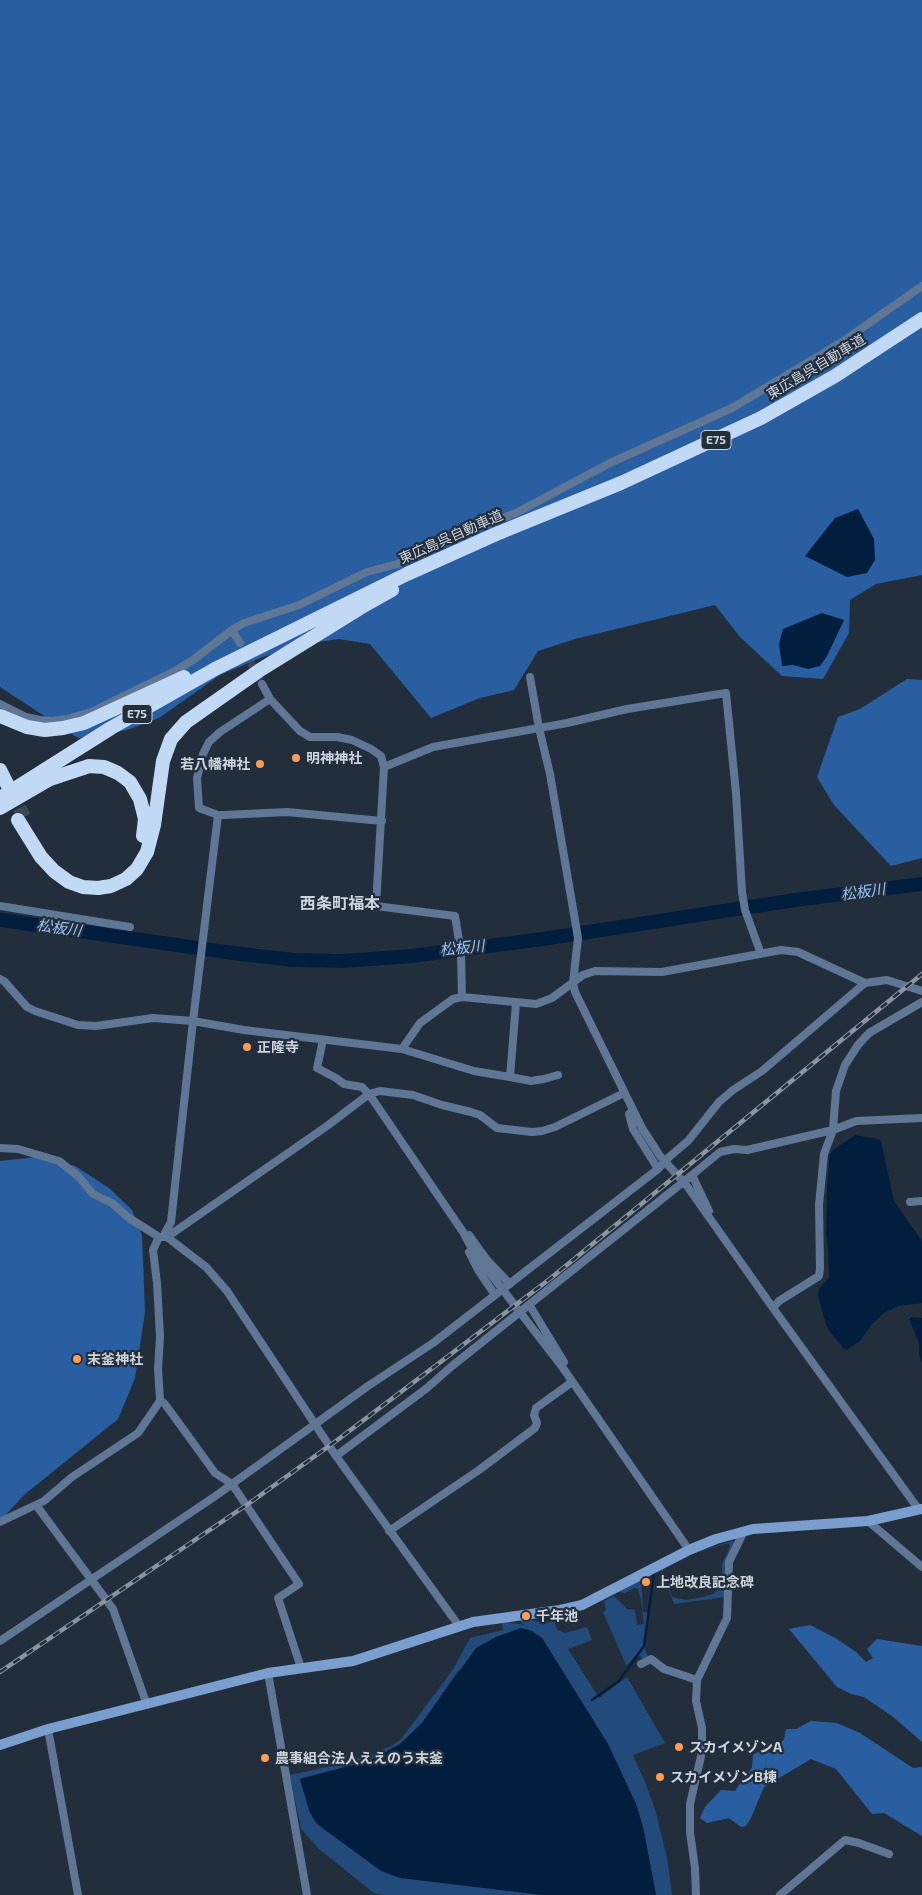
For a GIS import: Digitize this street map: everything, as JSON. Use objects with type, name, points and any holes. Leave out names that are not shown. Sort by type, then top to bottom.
[{"type":"highway","name":"東広島呉自動車道","points":[[3,790],[216,669],[278,637],[407,574],[496,534],[621,483],[761,418],[835,376],[922,319]]},
{"type":"highway","points":[[0,808],[50,779],[89,766],[104,767],[118,773],[130,782],[140,799],[145,819],[143,838],[138,852],[130,863],[113,876],[103,880],[90,880],[74,876],[57,865],[21,819],[41,857],[54,871],[69,882],[83,887],[98,888],[111,886],[126,879],[137,869],[147,852],[154,825],[163,761],[171,739],[186,722],[260,670],[360,608],[496,534]]},
{"type":"highway","points":[[0,716],[27,727],[45,730],[84,723],[216,662],[278,637]]},
{"type":"highway","points":[[0,770],[3,790]]},
{"type":"street","points":[[0,704],[26,717],[40,720],[52,721],[80,716],[175,671],[193,660],[232,630],[244,624],[299,606],[367,572],[397,564],[461,533],[516,513],[610,463],[732,408],[842,342],[922,286]]},
{"type":"street","points":[[232,630],[240,643]]},
{"type":"street","points":[[0,1744],[48,1729],[268,1673],[353,1661],[473,1622],[560,1610],[582,1605],[690,1550],[716,1539],[743,1532],[868,1521],[921,1509],[773,1308],[687,1186],[660,1156],[642,1128],[575,992],[573,983],[578,938],[550,774],[530,677]]},
{"type":"street","points":[[262,684],[270,699],[305,734],[310,737],[337,737],[352,740],[381,756],[384,767],[376,906],[455,916],[461,953],[462,997]]},
{"type":"street","points":[[384,767],[433,747],[539,728],[627,709],[726,693],[736,793],[742,892],[761,954]]},
{"type":"street","points":[[270,699],[220,732],[209,742],[203,754],[197,778],[199,808],[218,815],[287,812],[382,821]]},
{"type":"street","points":[[0,1522],[44,1501],[72,1477],[138,1433],[160,1400],[158,1283],[153,1250],[171,1222],[218,815]]},
{"type":"street","points":[[0,906],[130,927]]},
{"type":"street","points":[[402,1049],[420,1023],[453,999],[462,997],[536,1004],[552,998],[583,975],[595,971],[662,972],[780,950],[798,952],[865,983],[887,980],[922,991]]},
{"type":"street","points":[[576,968],[583,975]]},
{"type":"street","points":[[0,979],[27,1007],[35,1012],[78,1025],[96,1026],[153,1018],[193,1021],[323,1040],[402,1049],[474,1071],[510,1078],[531,1081],[544,1080],[558,1074]]},
{"type":"street","points":[[0,1641],[93,1581],[232,1486],[317,1427],[368,1386],[433,1343],[658,1169],[688,1141],[719,1102],[733,1090],[762,1071],[865,983]]},
{"type":"street","points":[[773,1308],[779,1301],[819,1276],[819,1205],[824,1154],[833,1130],[836,1091],[845,1065],[858,1045],[869,1034],[922,1002]]},
{"type":"street","points":[[510,1078],[516,1003]]},
{"type":"street","points":[[323,1040],[317,1068],[344,1084],[362,1087],[368,1094],[463,1232],[473,1251],[563,1368],[690,1550]]},
{"type":"street","points":[[163,1237],[327,1126],[368,1094],[380,1091],[413,1094],[442,1105],[480,1115],[497,1128],[532,1132],[555,1127],[624,1092]]},
{"type":"street","points":[[633,1110],[630,1114],[633,1129],[658,1169]]},
{"type":"street","points":[[336,1456],[427,1388],[720,1152],[734,1149],[747,1150],[833,1130],[856,1121],[922,1118]]},
{"type":"street","points":[[0,1148],[18,1150],[59,1161],[78,1176],[93,1194],[112,1203],[129,1218],[163,1237],[206,1267],[227,1291],[336,1456],[459,1626]]},
{"type":"street","points":[[692,1176],[718,1228]]},
{"type":"street","points":[[910,1202],[922,1201]]},
{"type":"street","points":[[463,1232],[466,1231],[487,1260],[510,1284]]},
{"type":"street","points":[[463,1232],[468,1250],[478,1270],[495,1295]]},
{"type":"street","points":[[530,1306],[567,1365],[563,1368]]},
{"type":"street","points":[[389,1531],[479,1470],[534,1428],[537,1424],[534,1415],[536,1408],[572,1382]]},
{"type":"street","points":[[160,1400],[166,1404],[215,1473],[232,1486],[299,1584],[278,1598],[301,1668]]},
{"type":"street","points":[[36,1505],[113,1609],[147,1705]]},
{"type":"street","points":[[868,1521],[922,1567]]},
{"type":"street","points":[[696,1895],[695,1868],[690,1832],[690,1804],[702,1752],[702,1728],[696,1701],[697,1680],[727,1618],[729,1562],[743,1532]]},
{"type":"street","points":[[641,1664],[651,1659],[664,1669],[697,1680]]},
{"type":"street","points":[[268,1673],[307,1895]]},
{"type":"street","points":[[48,1729],[78,1895]]},
{"type":"street","points":[[780,1895],[845,1840],[889,1854]]},
{"type":"shaded area","points":[[0,0],[922,0],[922,575],[876,584],[850,600],[849,633],[823,679],[782,676],[740,637],[715,605],[575,639],[538,651],[514,690],[480,698],[431,718],[370,644],[339,639],[304,644],[263,657],[220,675],[159,718],[127,730],[78,738],[0,687]]},
{"type":"shaded area","points":[[858,509],[874,539],[875,560],[867,573],[847,577],[805,556],[835,518]]},
{"type":"shaded area","points":[[822,613],[844,620],[827,656],[820,666],[808,669],[793,665],[782,666],[779,644],[783,629]]},
{"type":"shaded area","points":[[907,679],[922,680],[922,858],[891,866],[834,805],[817,777],[838,717],[860,709]]},
{"type":"shaded area","points":[[855,1135],[881,1141],[894,1201],[922,1241],[922,1303],[898,1306],[884,1313],[872,1324],[861,1340],[847,1350],[844,1349],[826,1325],[818,1295],[819,1288],[829,1278],[826,1234],[830,1154]]},
{"type":"shaded area","points":[[37,1157],[75,1166],[109,1188],[132,1210],[142,1235],[145,1312],[135,1378],[118,1419],[24,1495],[0,1521],[0,1161]]},
{"type":"shaded area","points":[[911,1317],[922,1318],[922,1364],[919,1355],[919,1343],[909,1319]]},
{"type":"shaded area","points":[[732,1541],[734,1542],[724,1568],[725,1597],[674,1604],[661,1568],[692,1554]],"holes":[[[729,1543],[730,1547],[722,1564],[722,1578],[717,1591],[703,1597],[686,1600],[672,1597],[662,1568],[692,1554]]]},
{"type":"shaded area","points":[[641,1579],[643,1612],[649,1613],[645,1650],[648,1656],[643,1659],[637,1654],[626,1665],[603,1612],[606,1610],[604,1601],[614,1596],[627,1609],[635,1610],[637,1625],[644,1624],[638,1589],[634,1588],[625,1593],[619,1592]]},
{"type":"shaded area","points":[[549,1614],[553,1614],[557,1630],[565,1633],[587,1627],[592,1640],[568,1649],[599,1698],[627,1677],[665,1743],[633,1755],[655,1809],[667,1858],[672,1895],[656,1895],[643,1827],[636,1804],[608,1744],[542,1638],[527,1629],[457,1672],[422,1723],[400,1744],[371,1760],[300,1779],[310,1813],[483,1887],[542,1895],[381,1895],[374,1893],[319,1849],[301,1829],[290,1775],[337,1765],[379,1752],[395,1744],[402,1738],[454,1668],[470,1638],[503,1630],[502,1623],[524,1625],[519,1619],[528,1618],[543,1624],[550,1622]]},
{"type":"shaded area","points":[[810,1625],[837,1639],[856,1652],[866,1662],[873,1658],[867,1649],[877,1639],[922,1646],[922,1742],[892,1716],[864,1697],[851,1694],[837,1687],[789,1629]]},
{"type":"shaded area","name":"千年池","points":[[521,1628],[532,1631],[542,1638],[608,1744],[636,1804],[643,1827],[656,1895],[542,1895],[400,1878],[381,1871],[317,1824],[310,1813],[300,1779],[371,1760],[400,1744],[422,1723],[476,1648],[496,1637]]},
{"type":"shaded area","points":[[811,1721],[837,1723],[860,1733],[913,1768],[922,1767],[922,1836],[884,1813],[872,1814],[836,1769],[811,1759],[764,1787],[746,1826],[741,1827],[729,1818],[707,1823],[700,1818],[705,1807],[721,1790],[735,1791],[752,1768],[753,1755],[761,1750],[773,1754],[784,1739],[786,1729],[796,1729]]},
{"type":"waterway","name":"松板川","points":[[0,920],[240,954],[294,960],[343,961],[411,956],[543,939],[795,900],[922,884]]},
{"type":"waterway","points":[[592,1700],[619,1681],[644,1646],[654,1573]]},
{"type":"tunnel","points":[[245,652],[262,684]]},
{"type":"tunnel","points":[[10,789],[24,817]]},
{"type":"railway","points":[[0,1672],[251,1502],[336,1441],[451,1354],[551,1278],[922,974]]},
{"type":"place","name":"明神神社","points":[[296,758]]},
{"type":"place","name":"若八幡神社","points":[[260,764]]},
{"type":"place","name":"正隆寺","points":[[247,1047]]},
{"type":"place","name":"末釜神社","points":[[77,1359]]},
{"type":"place","name":"上地改良記念碑","points":[[646,1582]]},
{"type":"place","name":"千年池","points":[[526,1616]]},
{"type":"place","name":"スカイメゾンA","points":[[679,1747]]},
{"type":"place","name":"農事組合法人ええのう末釜","points":[[265,1758]]},
{"type":"place","name":"スカイメゾンB棟","points":[[660,1777]]},
{"type":"district","name":"西条町福本","points":[[340,904]]}]
